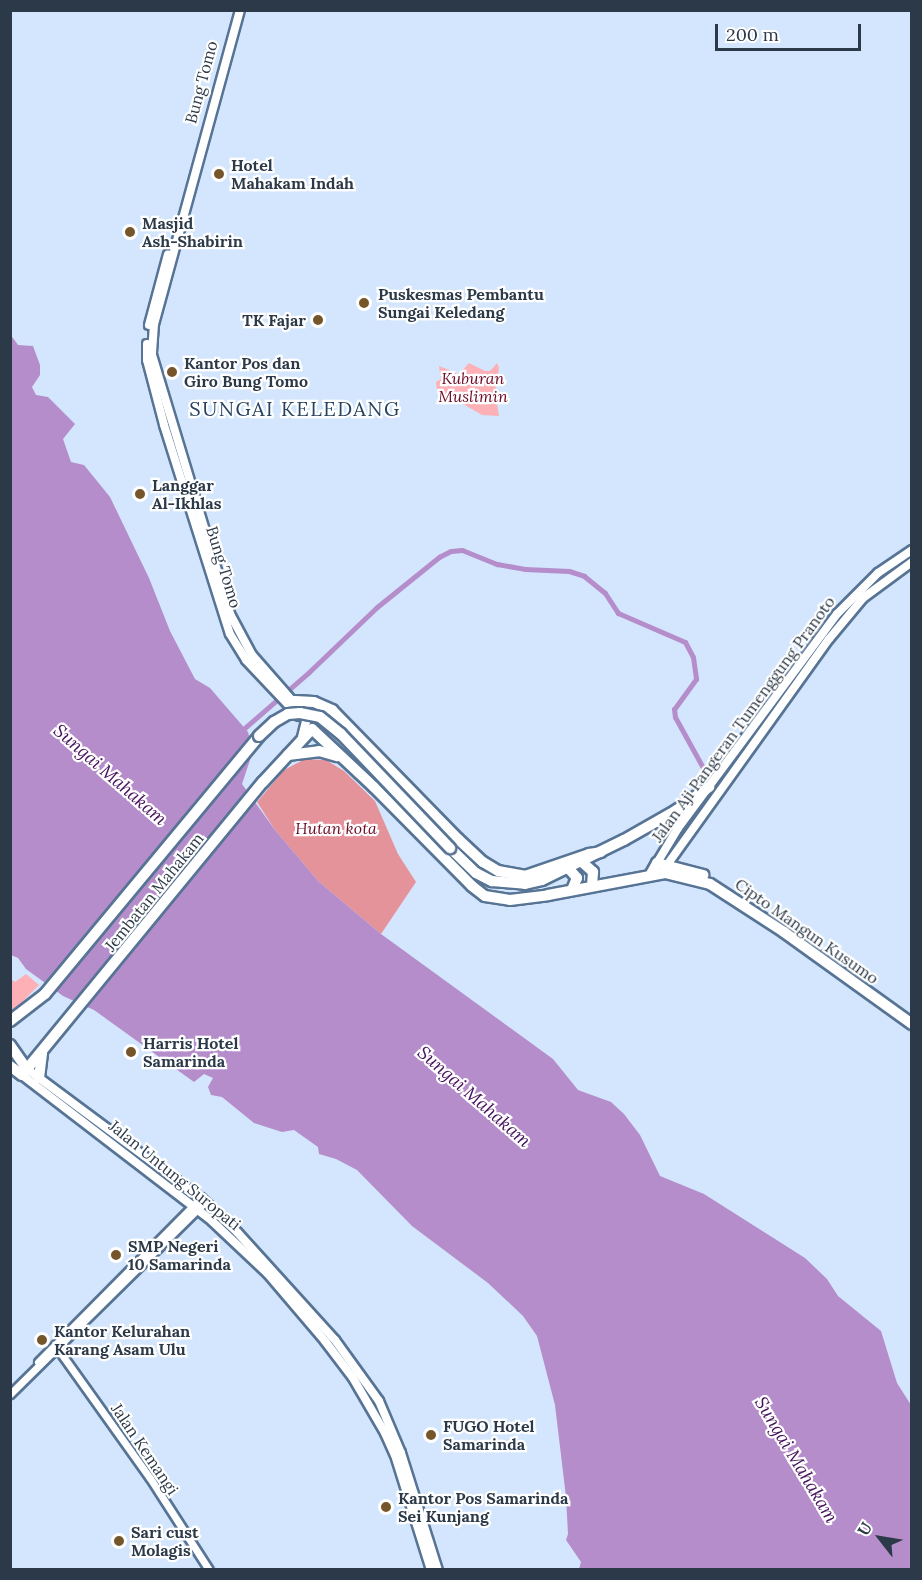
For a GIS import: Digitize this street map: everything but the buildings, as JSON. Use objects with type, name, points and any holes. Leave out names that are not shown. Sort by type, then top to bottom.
[{"type":"highway","points":[[295,701],[314,702],[332,710],[458,839],[483,862],[498,871],[525,876],[601,852]]},
{"type":"highway","points":[[10,1021],[45,994],[259,736],[274,722],[288,714],[300,713],[320,717],[341,734],[450,848],[477,873],[492,881],[525,884],[569,869],[675,811],[709,787]]},
{"type":"highway","name":"Jembatan Mahakam","points":[[19,1070],[42,1052],[263,782],[298,744],[309,727]]},
{"type":"highway","name":"Cipto Mangun Kusumo","points":[[309,727],[485,896],[510,900],[572,890],[651,874],[663,867],[722,883],[912,1017]]},
{"type":"highway","points":[[288,755],[319,751],[342,759]]},
{"type":"highway","points":[[582,862],[593,872],[592,886]]},
{"type":"highway","name":"Cipto Mangun Kusumo","points":[[663,867],[722,890],[912,1024]]},
{"type":"highway","points":[[569,869],[577,878],[572,890]]},
{"type":"highway","points":[[10,1045],[19,1070]]},
{"type":"highway","points":[[39,1078],[42,1052]]},
{"type":"main road","name":"Bung Tomo","points":[[236,10],[151,316],[146,356],[239,636],[261,667],[295,701],[309,727]]},
{"type":"main road","name":"Bung Tomo","points":[[240,10],[154,324],[153,359],[167,421],[211,579],[236,647],[309,727]]},
{"type":"main road","name":"Jalan Aji Pangeran Tumenggung Pranoto","points":[[663,867],[837,614],[878,573],[912,550]]},
{"type":"main road","name":"Jalan Aji Pangeran Tumenggung Pranoto","points":[[663,867],[678,828],[709,787],[737,759],[855,607],[880,583],[912,562]]},
{"type":"main road","name":"Jalan Untung Suropati","points":[[19,1070],[39,1078],[203,1200],[237,1232],[335,1340],[372,1390],[401,1453],[438,1569]]},
{"type":"main road","name":"Jalan Untung Suropati","points":[[19,1070],[195,1207],[268,1274],[353,1378],[375,1411],[395,1455],[431,1569]]},
{"type":"street","points":[[10,1395],[203,1200]]},
{"type":"street","points":[[10,1389],[57,1347]]},
{"type":"street","name":"Jalan Kemangi","points":[[57,1347],[150,1478],[209,1569]]},
{"type":"green space","name":"Kuburan Muslimin","points":[[469,363],[490,371],[497,363],[499,368],[495,392],[499,416],[482,415],[437,389],[436,382],[441,379],[439,366],[459,374]]},
{"type":"green space","name":"Hutan kota","points":[[305,759],[326,760],[344,771],[375,801],[398,854],[416,882],[381,934],[318,881],[275,830],[257,802],[284,770]]},
{"type":"green space","points":[[26,974],[39,985],[11,1013],[11,979],[15,982]]},
{"type":"water","name":"Sungai Mahakam","points":[[10,334],[18,345],[33,346],[40,365],[40,375],[32,387],[36,395],[48,397],[75,424],[63,439],[71,462],[84,465],[110,497],[149,578],[170,631],[195,679],[210,688],[248,732],[253,751],[242,784],[275,830],[318,881],[381,934],[553,1059],[578,1090],[611,1102],[624,1114],[640,1135],[660,1176],[704,1194],[805,1258],[827,1279],[838,1296],[881,1331],[897,1383],[911,1405],[911,1569],[579,1569],[581,1562],[566,1540],[568,1534],[566,1497],[555,1405],[537,1336],[523,1316],[488,1283],[412,1226],[357,1170],[336,1159],[319,1154],[318,1147],[294,1130],[282,1132],[254,1123],[222,1097],[211,1095],[208,1087],[213,1078],[204,1074],[194,1082],[94,1010],[63,996],[26,969],[18,958],[11,955]]},
{"type":"waterway","points":[[240,732],[309,672],[377,607],[439,557],[451,551],[462,550],[497,564],[525,569],[569,571],[584,576],[605,593],[618,613],[685,642],[693,657],[696,679],[674,709],[675,717],[707,775],[707,787]]},
{"type":"place","name":"Hotel Mahakam Indah","points":[[219,174]]},
{"type":"place","name":"Masjid Ash-Shabirin","points":[[130,232]]},
{"type":"place","name":"Puskesmas Pembantu Sungai Keledang","points":[[364,303]]},
{"type":"place","name":"TK Fajar","points":[[318,320]]},
{"type":"place","name":"Kantor Pos dan Giro Bung Tomo","points":[[172,372]]},
{"type":"place","name":"Langgar Al-Ikhlas","points":[[140,494]]},
{"type":"place","name":"Harris Hotel Samarinda","points":[[131,1052]]},
{"type":"place","name":"SMP Negeri 10 Samarinda","points":[[116,1255]]},
{"type":"place","name":"Kantor Kelurahan Karang Asam Ulu","points":[[42,1340]]},
{"type":"place","name":"FUGO Hotel Samarinda","points":[[431,1435]]},
{"type":"place","name":"Kantor Pos Samarinda Sei Kunjang","points":[[386,1507]]},
{"type":"place","name":"Sari cust Molagis","points":[[119,1541]]},
{"type":"district","name":"SUNGAI KELEDANG","points":[[295,408]]}]
